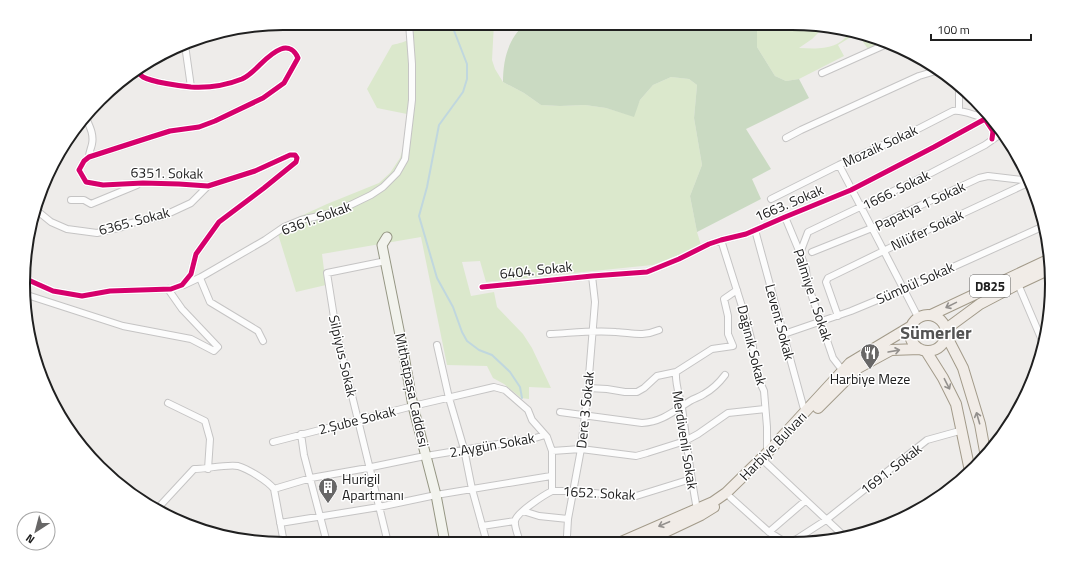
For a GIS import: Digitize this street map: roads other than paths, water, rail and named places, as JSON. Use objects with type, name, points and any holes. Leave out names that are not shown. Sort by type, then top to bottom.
[{"type":"main road","name":"Mithatpaşa Caddesi","points":[[387,237],[382,245],[413,406],[436,495],[444,537]]},
{"type":"main road","name":"D825","points":[[931,315],[1044,262]]},
{"type":"main road","name":"Harbiye Bulvarı","points":[[633,537],[714,502],[766,458],[858,368],[891,350],[937,349],[941,345],[946,332],[980,304],[1044,272]]},
{"type":"main road","points":[[918,318],[931,315],[940,320],[963,368],[980,424],[984,448]]},
{"type":"main road","name":"Harbiye Bulvarı","points":[[661,537],[730,497],[850,363],[910,328],[918,318]]},
{"type":"main road","points":[[910,328],[910,338],[916,347],[923,350],[943,378],[956,404],[963,430],[969,465]]},
{"type":"street","name":"6361. Sokak","points":[[182,285],[200,278],[265,240],[284,227],[301,220],[336,212],[371,195],[383,187],[397,174],[405,159],[412,100],[412,64],[409,30]]},
{"type":"street","points":[[822,73],[882,46]]},
{"type":"street","name":"6351. Sokak","points":[[182,285],[191,274],[196,254],[219,222],[292,166],[297,158],[295,155],[290,155],[256,171],[208,186],[142,183],[103,185],[86,182],[79,170],[84,161],[89,157],[170,131],[199,127],[263,98],[284,83],[298,58],[292,49],[283,48],[272,54],[248,76],[235,82],[220,85],[192,87]]},
{"type":"street","points":[[141,74],[154,80],[192,87],[186,49]]},
{"type":"street","points":[[786,138],[919,76],[931,72]]},
{"type":"street","points":[[958,92],[959,110],[984,119]]},
{"type":"street","name":"Mozaik Sokak","points":[[771,199],[953,111],[959,110]]},
{"type":"street","name":"1663. Sokak","points":[[592,276],[647,272],[721,240],[746,234],[851,190],[985,119]]},
{"type":"street","points":[[88,122],[93,135],[89,157]]},
{"type":"street","points":[[987,122],[993,131],[992,140]]},
{"type":"street","name":"1666. Sokak","points":[[800,253],[808,232],[931,173],[985,145],[998,136]]},
{"type":"street","points":[[839,165],[918,318]]},
{"type":"street","name":"Papatya 1 Sokak","points":[[812,252],[872,228],[978,178],[988,176],[1024,181]]},
{"type":"street","points":[[71,200],[84,200],[91,204],[142,183]]},
{"type":"street","name":"Nilüfer Sokak","points":[[838,316],[826,280],[828,278],[884,250],[1025,184]]},
{"type":"street","name":"6365. Sokak","points":[[40,213],[51,222],[67,229],[98,233],[122,228],[127,224],[163,216],[191,203],[208,186]]},
{"type":"street","name":"Palmiye 1 Sokak","points":[[785,217],[806,269],[807,282],[833,358],[843,371]]},
{"type":"street","name":"Sümbül Sokak","points":[[784,334],[838,316],[904,289],[1039,228]]},
{"type":"street","name":"Levent Sokak","points":[[756,230],[805,413]]},
{"type":"street","name":"Dağınık Sokak","points":[[721,240],[752,342],[758,378],[764,391],[767,427],[766,458]]},
{"type":"street","name":"Silpiyus Sokak","points":[[386,261],[327,273],[336,330],[368,468],[386,537]]},
{"type":"street","name":"6404. Sokak","points":[[482,287],[592,276]]},
{"type":"street","name":"Dere 3 Sokak","points":[[567,537],[568,518],[581,449],[588,388],[595,302],[592,276]]},
{"type":"street","points":[[200,278],[210,302],[258,331],[263,341]]},
{"type":"street","points":[[30,281],[53,291],[82,296],[110,291],[168,289],[182,285]]},
{"type":"street","points":[[1018,284],[1039,335]]},
{"type":"street","points":[[31,296],[123,326],[191,339],[214,351],[218,346],[182,309],[168,289]]},
{"type":"street","points":[[588,388],[637,392],[657,376],[676,372],[712,349],[733,346],[728,334],[728,316],[724,299],[737,290]]},
{"type":"street","points":[[550,334],[616,332],[640,335],[650,334],[659,330]]},
{"type":"street","points":[[437,345],[449,398],[464,450],[472,489],[485,537]]},
{"type":"street","name":"Merdivenli Sokak","points":[[676,372],[675,381],[682,408],[685,441],[697,509]]},
{"type":"street","points":[[560,412],[585,414],[642,423],[659,420],[682,408],[690,401],[704,395],[718,384],[725,375]]},
{"type":"street","name":"2.Şube Sokak","points":[[272,442],[494,387],[505,390],[528,410],[532,420],[545,435],[552,451]]},
{"type":"street","points":[[168,403],[205,421],[210,439],[208,469]]},
{"type":"street","points":[[519,537],[515,521],[517,517],[552,490],[552,451],[581,449],[636,456],[685,441],[698,434],[728,413],[765,409]]},
{"type":"street","name":"1691. Sokak","points":[[801,536],[826,520],[928,440],[963,430]]},
{"type":"street","points":[[301,434],[310,478],[325,537]]},
{"type":"street","name":"2.Aygün Sokak","points":[[274,490],[310,478],[545,435]]},
{"type":"street","points":[[766,458],[806,501],[840,532]]},
{"type":"street","points":[[161,505],[194,469],[237,466],[260,477],[270,484],[274,490],[283,537]]},
{"type":"street","points":[[280,523],[551,476]]},
{"type":"street","name":"1652. Sokak","points":[[552,490],[633,498],[691,479]]},
{"type":"street","points":[[730,497],[769,532],[777,537]]},
{"type":"street","points":[[769,532],[806,501]]},
{"type":"street","points":[[523,511],[539,516],[568,518]]},
{"type":"street","points":[[482,526],[515,521]]},
{"type":"waterway","points":[[454,30],[467,64],[467,79],[463,92],[439,125],[427,187],[419,216],[437,278],[453,307],[467,341],[479,350],[492,355],[510,372],[520,387],[522,398]]},
{"type":"place","name":"Harbiye Meze","points":[[870,370]]},
{"type":"place","name":"Hurigil Apartmanı","points":[[328,504]]},
{"type":"district","name":"Sümerler","points":[[936,333]]}]
